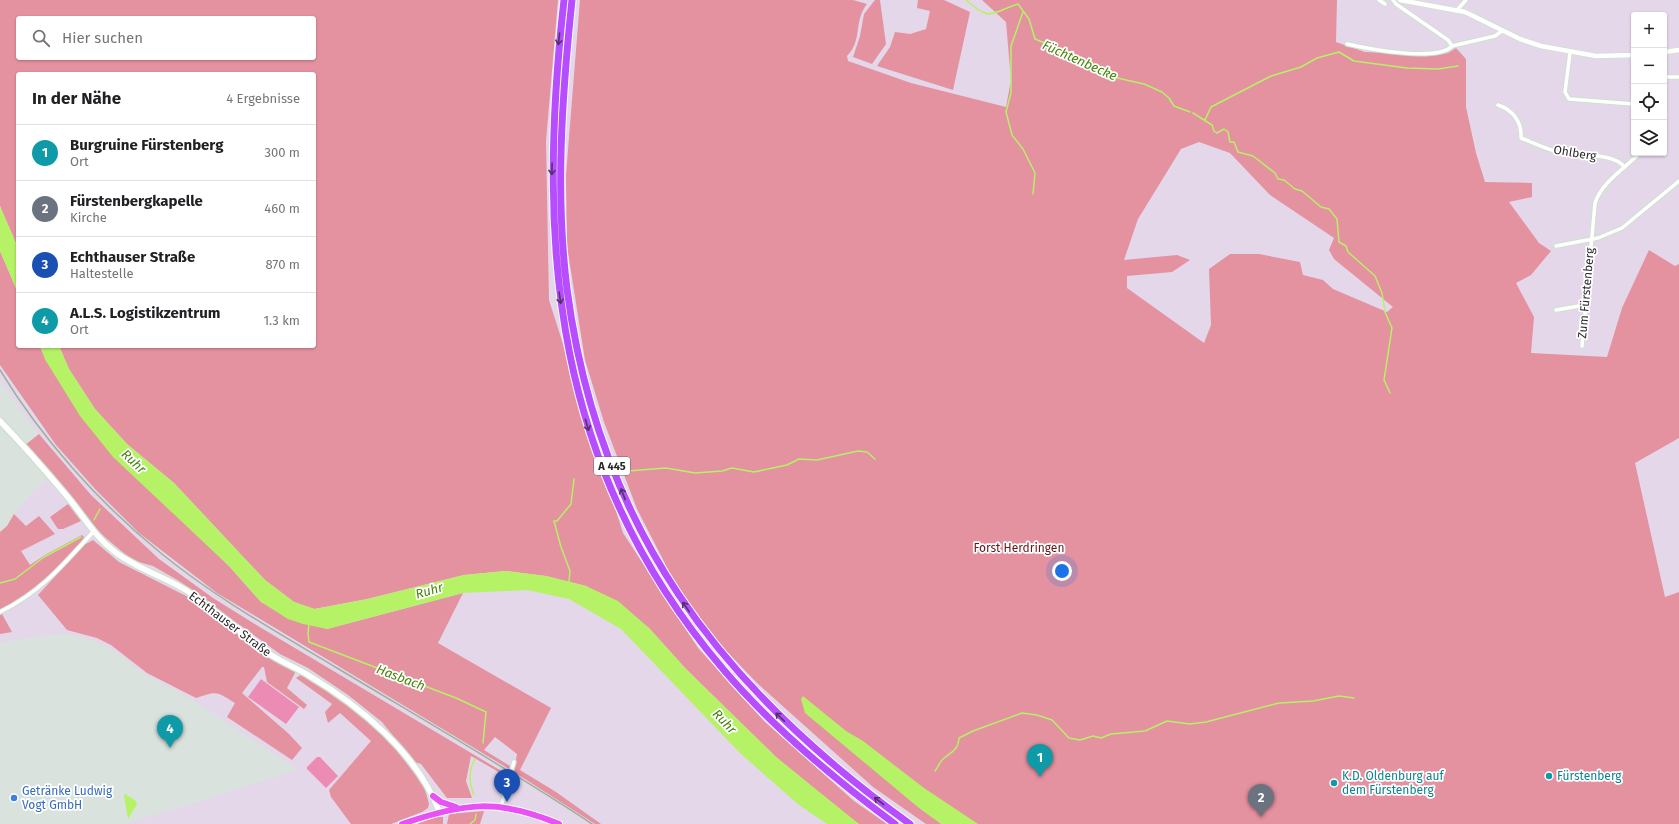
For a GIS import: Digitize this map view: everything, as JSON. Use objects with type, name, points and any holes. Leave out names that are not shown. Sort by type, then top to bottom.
[{"type":"highway","name":"A 445","points":[[564,0],[554,109],[552,174],[554,247],[558,289],[564,330],[575,381],[590,434],[617,504],[642,553],[670,599],[691,630],[723,670],[786,735],[828,772],[895,824]]},
{"type":"highway","name":"A 445","points":[[572,0],[562,110],[561,210],[567,288],[583,379],[598,431],[625,501],[650,549],[677,594],[730,664],[764,702],[796,732],[844,774],[910,824]]},
{"type":"main road","name":"Echthauser Straße","points":[[0,421],[68,497],[93,532],[122,557],[182,588],[202,601],[272,656],[309,675],[362,712],[389,737],[419,774],[433,796],[439,812]]},
{"type":"main road","points":[[433,796],[441,802],[458,808]]},
{"type":"main road","points":[[402,824],[439,812],[458,808],[501,807],[559,824]]},
{"type":"street","points":[[1379,0],[1385,4]]},
{"type":"street","points":[[1393,0],[1396,4],[1448,40],[1452,46]]},
{"type":"street","points":[[1400,0],[1457,10],[1480,18],[1502,31],[1535,45],[1570,53],[1596,56],[1631,55]]},
{"type":"street","points":[[1457,10],[1466,0]]},
{"type":"street","points":[[1347,44],[1388,52],[1434,53],[1445,51],[1452,46],[1496,36],[1502,31]]},
{"type":"street","points":[[1667,52],[1679,50]]},
{"type":"street","points":[[1570,53],[1565,92],[1569,99],[1631,104]]},
{"type":"street","points":[[1667,77],[1679,77]]},
{"type":"street","name":"Ohlberg","points":[[1498,105],[1507,108],[1516,117],[1520,127],[1521,138],[1563,153],[1616,160],[1625,167]]},
{"type":"street","name":"Zum Fürstenberg","points":[[1582,346],[1590,239],[1597,199],[1604,187],[1637,156]]},
{"type":"street","points":[[1590,239],[1607,236],[1622,228],[1679,181]]},
{"type":"street","name":"Zum Fürstenberg","points":[[1556,246],[1590,239]]},
{"type":"street","points":[[1556,310],[1585,305]]},
{"type":"street","points":[[0,612],[21,601],[43,585],[93,532]]},
{"type":"street","points":[[501,807],[514,762]]},
{"type":"shaded area","points":[[0,380],[39,434],[25,445],[0,420]]},
{"type":"shaded area","points":[[0,425],[49,478],[33,491],[14,514],[7,526],[0,532]]},
{"type":"shaded area","points":[[58,633],[80,636],[105,646],[121,655],[141,672],[191,699],[297,769],[295,771],[126,824],[0,824],[0,643]]},
{"type":"shaded area","points":[[261,679],[299,707],[286,724],[248,697]]},
{"type":"shaded area","points":[[317,757],[320,757],[338,776],[326,788],[307,769],[307,767]]},
{"type":"green space","points":[[0,0],[558,0],[546,141],[549,300],[623,533],[698,648],[764,721],[854,801],[887,824],[859,824],[854,821],[776,757],[686,669],[649,628],[586,586],[546,576],[505,571],[464,575],[367,599],[314,609],[294,602],[265,580],[174,483],[127,444],[95,409],[69,369],[60,348],[316,348],[316,72],[16,72],[16,243],[0,206]]},
{"type":"green space","name":"Forst Herdringen","points":[[580,0],[853,0],[867,4],[860,17],[855,44],[847,56],[848,61],[911,83],[1006,107],[1011,80],[1006,22],[982,0],[1337,0],[1336,42],[1365,52],[1437,55],[1448,53],[1456,48],[1466,59],[1466,107],[1476,153],[1485,182],[1532,183],[1532,197],[1509,202],[1539,243],[1551,251],[1531,275],[1516,283],[1534,317],[1531,353],[1607,357],[1622,308],[1649,250],[1675,266],[1679,264],[1679,438],[1635,463],[1665,597],[1679,592],[1679,824],[926,824],[873,787],[756,682],[712,636],[674,581],[637,509],[604,422],[585,360],[567,246],[566,175]],"holes":[[[1199,142],[1230,153],[1270,195],[1334,238],[1329,250],[1334,259],[1393,307],[1387,312],[1333,289],[1323,280],[1303,275],[1300,262],[1259,254],[1230,254],[1209,269],[1211,325],[1204,343],[1127,288],[1127,276],[1172,272],[1190,260],[1177,255],[1124,260],[1138,219],[1181,149]]]},
{"type":"green space","points":[[875,0],[880,0],[886,44],[872,64],[853,57],[860,36],[864,14]]},
{"type":"green space","points":[[918,0],[944,0],[970,12],[953,90],[877,66],[890,47],[895,32],[910,34],[926,29],[930,11],[917,8]]},
{"type":"green space","points":[[0,251],[16,288],[16,348],[41,348],[46,361],[180,519],[229,566],[261,602],[327,629],[463,593],[438,643],[551,708],[520,770],[556,792],[601,824],[595,824],[514,772],[517,754],[495,737],[484,750],[510,766],[509,769],[217,593],[139,533],[96,490],[56,445],[0,365]]},
{"type":"green space","points":[[39,434],[91,495],[159,559],[213,598],[503,772],[502,774],[471,756],[466,781],[472,798],[447,798],[421,764],[414,762],[382,722],[348,695],[308,668],[280,654],[179,581],[153,566],[132,560],[95,529],[70,497],[25,445]]},
{"type":"green space","points":[[68,504],[81,521],[63,529],[58,529],[50,517]]},
{"type":"green space","points":[[14,514],[26,526],[39,516],[55,534],[21,551],[30,565],[82,535],[84,537],[67,559],[51,575],[28,593],[0,610],[0,532],[7,526]]},
{"type":"green space","points":[[93,540],[119,562],[190,598],[270,657],[294,670],[295,673],[287,688],[307,705],[304,709],[267,682],[264,667],[262,667],[242,693],[289,734],[302,748],[292,760],[227,717],[235,703],[224,696],[213,693],[196,698],[147,673],[111,645],[97,638],[67,630],[38,595],[84,545]]},
{"type":"green space","points":[[2,614],[12,632],[0,634],[0,615]]},
{"type":"green space","points":[[302,674],[348,705],[384,734],[424,786],[429,804],[428,808],[422,812],[391,824],[351,824],[331,797],[329,790],[371,741],[340,713],[328,723],[325,712],[332,704],[296,678]]},
{"type":"green space","points":[[484,811],[480,824],[447,824],[449,814]]},
{"type":"green space","points":[[436,817],[443,817],[443,824],[417,824]]},
{"type":"water","points":[[0,206],[16,243],[16,288],[0,251]]},
{"type":"water","name":"Ruhr","points":[[41,348],[60,348],[69,369],[95,409],[127,444],[174,483],[265,580],[294,602],[315,609],[368,599],[464,575],[505,571],[546,576],[586,586],[618,601],[649,628],[686,669],[776,757],[859,824],[827,824],[799,805],[740,753],[621,629],[569,599],[527,590],[463,593],[327,629],[288,619],[261,602],[229,566],[113,457],[80,416],[46,361]]},
{"type":"water","points":[[803,696],[846,731],[863,741],[924,788],[978,824],[941,824],[919,808],[805,713],[801,699]]},
{"type":"water","points":[[125,794],[136,801],[137,804],[128,819],[124,795]]},
{"type":"waterway","name":"Füchtenbecke","points":[[966,0],[981,11],[991,14],[1018,4],[1029,19],[1035,39],[1064,51],[1113,77],[1144,84],[1162,92],[1169,98],[1174,106],[1190,112]]},
{"type":"waterway","points":[[1023,12],[1011,46],[1011,93],[1006,112],[1012,135],[1023,149],[1035,173],[1033,194]]},
{"type":"waterway","points":[[1205,120],[1211,107],[1271,76],[1301,67],[1317,58],[1339,52],[1354,61],[1407,68],[1438,69],[1458,66]]},
{"type":"waterway","name":"Füchtenbecke","points":[[1193,113],[1212,125],[1214,131],[1217,133],[1224,129],[1228,132],[1230,142],[1234,142],[1238,152],[1253,156],[1275,173],[1278,179],[1284,180],[1295,189],[1302,191],[1321,207],[1329,209],[1337,219],[1339,242],[1346,246],[1348,252],[1375,276],[1382,293],[1385,312],[1392,328],[1384,380],[1390,393]]},
{"type":"waterway","points":[[628,471],[666,468],[695,473],[722,471],[732,468],[754,472],[787,465],[799,459],[817,460],[858,451],[867,452],[875,459]]},
{"type":"waterway","points":[[569,582],[570,571],[561,547],[554,521],[557,521],[571,504],[574,479]]},
{"type":"waterway","points":[[94,520],[100,509]]},
{"type":"waterway","points":[[0,583],[15,579],[44,557],[81,537]]},
{"type":"waterway","name":"Hasbach","points":[[309,624],[309,642],[456,698],[486,712],[483,743]]},
{"type":"waterway","points":[[1280,703],[1313,701],[1339,696],[1354,698]]},
{"type":"waterway","points":[[935,771],[943,759],[956,749],[959,738],[973,731],[1022,713],[1037,715],[1052,720],[1069,738],[1080,740],[1093,736],[1101,738],[1111,734],[1145,731],[1167,721],[1190,724],[1206,722],[1279,703]]},
{"type":"waterway","name":"Hasbach","points":[[474,795],[471,786],[470,772],[475,759]]},
{"type":"waterway","name":"Hasbach","points":[[470,824],[475,820],[476,814]]},
{"type":"railway","points":[[0,370],[34,421],[73,469],[94,492],[162,554],[225,600],[247,614],[497,764],[592,824]]},
{"type":"place","name":"A.L.S. Logistikzentrum","points":[[170,748]]},
{"type":"place","name":"Fürstenberg","points":[[1549,776]]},
{"type":"place","name":"Burgruine Fürstenberg","points":[[1040,777]]},
{"type":"place","name":"K.D. Oldenburg auf dem Fürstenberg","points":[[1334,783]]},
{"type":"place","name":"Getränke Ludwig Vogt GmbH","points":[[14,798]]},
{"type":"place","name":"Echthauser Straße","points":[[507,802]]},
{"type":"place","name":"Fürstenbergkapelle","points":[[1261,817]]}]
